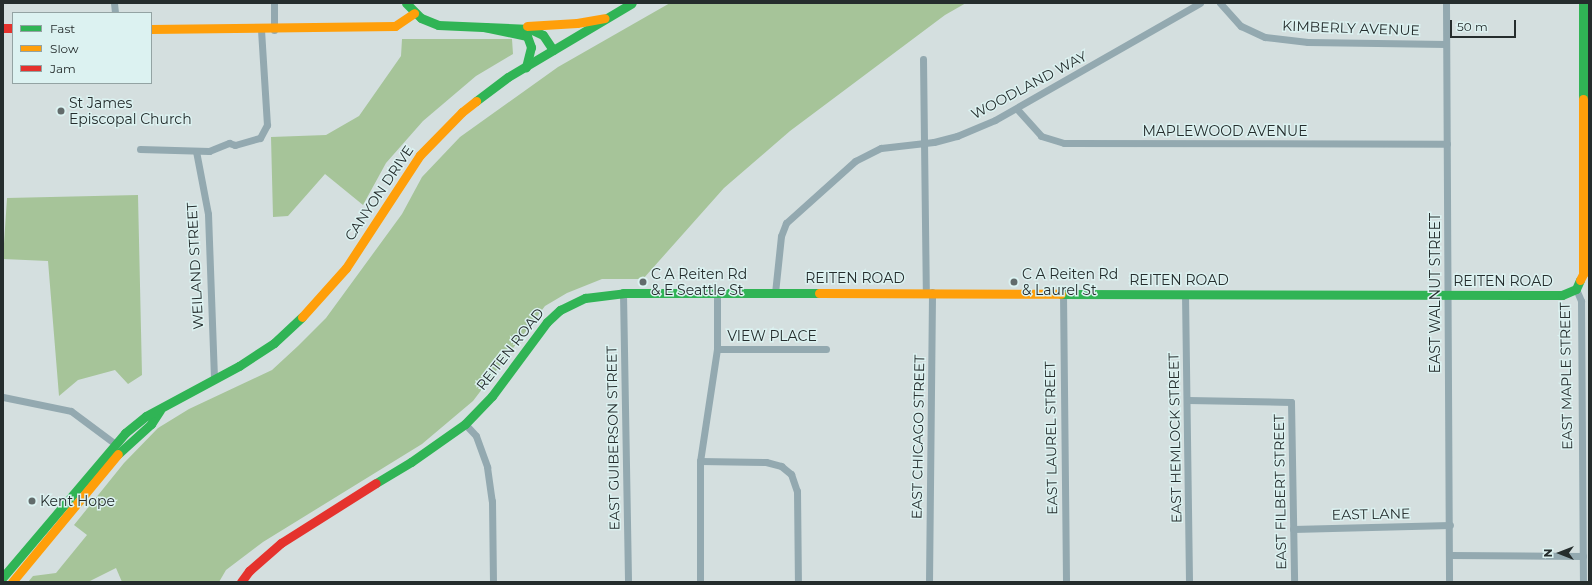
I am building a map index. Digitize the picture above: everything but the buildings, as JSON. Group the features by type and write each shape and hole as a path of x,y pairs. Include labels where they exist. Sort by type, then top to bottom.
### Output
{"street":[{"path":"274,3 274,30"},
{"path":"406,3 414,13 438,25 501,27 565,24 609,17"},
{"name":"CANYON DRIVE","path":"3,577 114,442 146,416 160,410 274,343 305,315 346,268 408,171 433,140 476,100 553,50 632,3"},
{"name":"WOODLAND WAY","path":"775,293 781,236 786,224 847,167 864,154 882,148 924,144 961,135 1017,109 1200,3"},
{"name":"KIMBERLY AVENUE","path":"1220,3 1241,26 1265,37 1308,42 1446,44"},
{"name":"EAST WALNUT STREET","path":"1446,3 1450,525 1449,582"},
{"name":"EAST MAPLE STREET","path":"1583,3 1583,274 1576,288 1581,301 1583,582"},
{"path":"152,29 274,30 395,26 414,13"},
{"path":"484,27 527,36 531,47 526,67"},
{"path":"501,27 537,32 547,39 553,50"},
{"path":"140,149 196,151 256,140 264,132 267,125 267,96 261,30"},
{"name":"EAST CHICAGO STREET","path":"923,60 929,292 929,582"},
{"name":"MAPLEWOOD AVENUE","path":"1017,109 1041,136 1064,143 1447,144"},
{"name":"WEILAND STREET","path":"196,151 208,214 214,379"},
{"name":"REITEN ROAD","path":"241,582 249,571 281,543 331,509 411,462 465,424 492,396 542,328 560,310 585,298 623,293 929,292 1562,295 1576,288"},
{"name":"EAST GUIBERSON STREET","path":"623,293 628,582"},
{"path":"700,582 700,461 717,349 717,293"},
{"name":"EAST LAUREL STREET","path":"1063,293 1066,582"},
{"name":"EAST HEMLOCK STREET","path":"1185,294 1188,400 1189,582"},
{"name":"VIEW PLACE","path":"717,349 826,349"},
{"path":"3,397 71,411 114,442"},
{"name":"EAST FILBERT STREET","path":"1188,400 1291,402 1294,582"},
{"name":"CANYON DRIVE","path":"12,582 114,458 151,424 160,410"},
{"path":"465,424 476,436 487,468 492,502 493,582"},
{"path":"700,461 766,462 781,466 791,474 797,491 798,582"},
{"name":"EAST LANE","path":"1293,528 1450,525"},
{"path":"1450,555 1584,556"}],"green space":[{"path":"670,3 966,3 945,15 790,131 724,188 643,279 602,279 567,293 545,306 473,401 422,444 263,542 226,570 219,582 122,582 116,568 88,582 28,582 33,576 56,573 87,535 74,525 124,463 158,428 189,409 272,370 326,318 402,214 422,177 460,137 558,67"},
{"path":"402,39 512,39 513,54 476,76 423,121 386,163 363,205 325,174 288,216 273,217 271,137 326,135 359,116 401,56"},
{"path":"138,195 142,375 128,384 115,370 78,380 59,396 48,261 3,259 7,198"}],"traffic: fast":[{"path":"406,3 421,18 438,25 530,29 543,35 553,50"},
{"path":"476,101 508,77 632,3"},
{"path":"1583,3 1583,99"},
{"path":"484,27 527,36 531,47 526,67"},
{"path":"1061,294 1562,295 1576,289 1580,280"},
{"path":"376,483 411,462 465,424 492,396 547,322 560,310 585,298 623,293 819,293"},
{"path":"3,577 125,433 146,416 239,366 274,343 302,317"},
{"path":"118,454 151,424 160,410"}],"traffic: slow":[{"path":"152,29 395,26 414,13"},
{"path":"527,26 577,23 605,18"},
{"path":"1580,280 1583,274 1583,99"},
{"path":"302,317 346,268 420,155 462,112 476,101"},
{"path":"819,293 1061,294"},
{"path":"12,582 118,454"}],"traffic: jam":[{"path":"3,28 12,28"},
{"path":"241,582 249,571 281,543 376,483"}],"place":[{"name":"St James Episcopal Church","path":"61,111"},
{"name":"C A Reiten Rd & E Seattle St","path":"643,282"},
{"name":"C A Reiten Rd & Laurel St","path":"1014,282"},
{"name":"Kent Hope","path":"32,501"}]}
